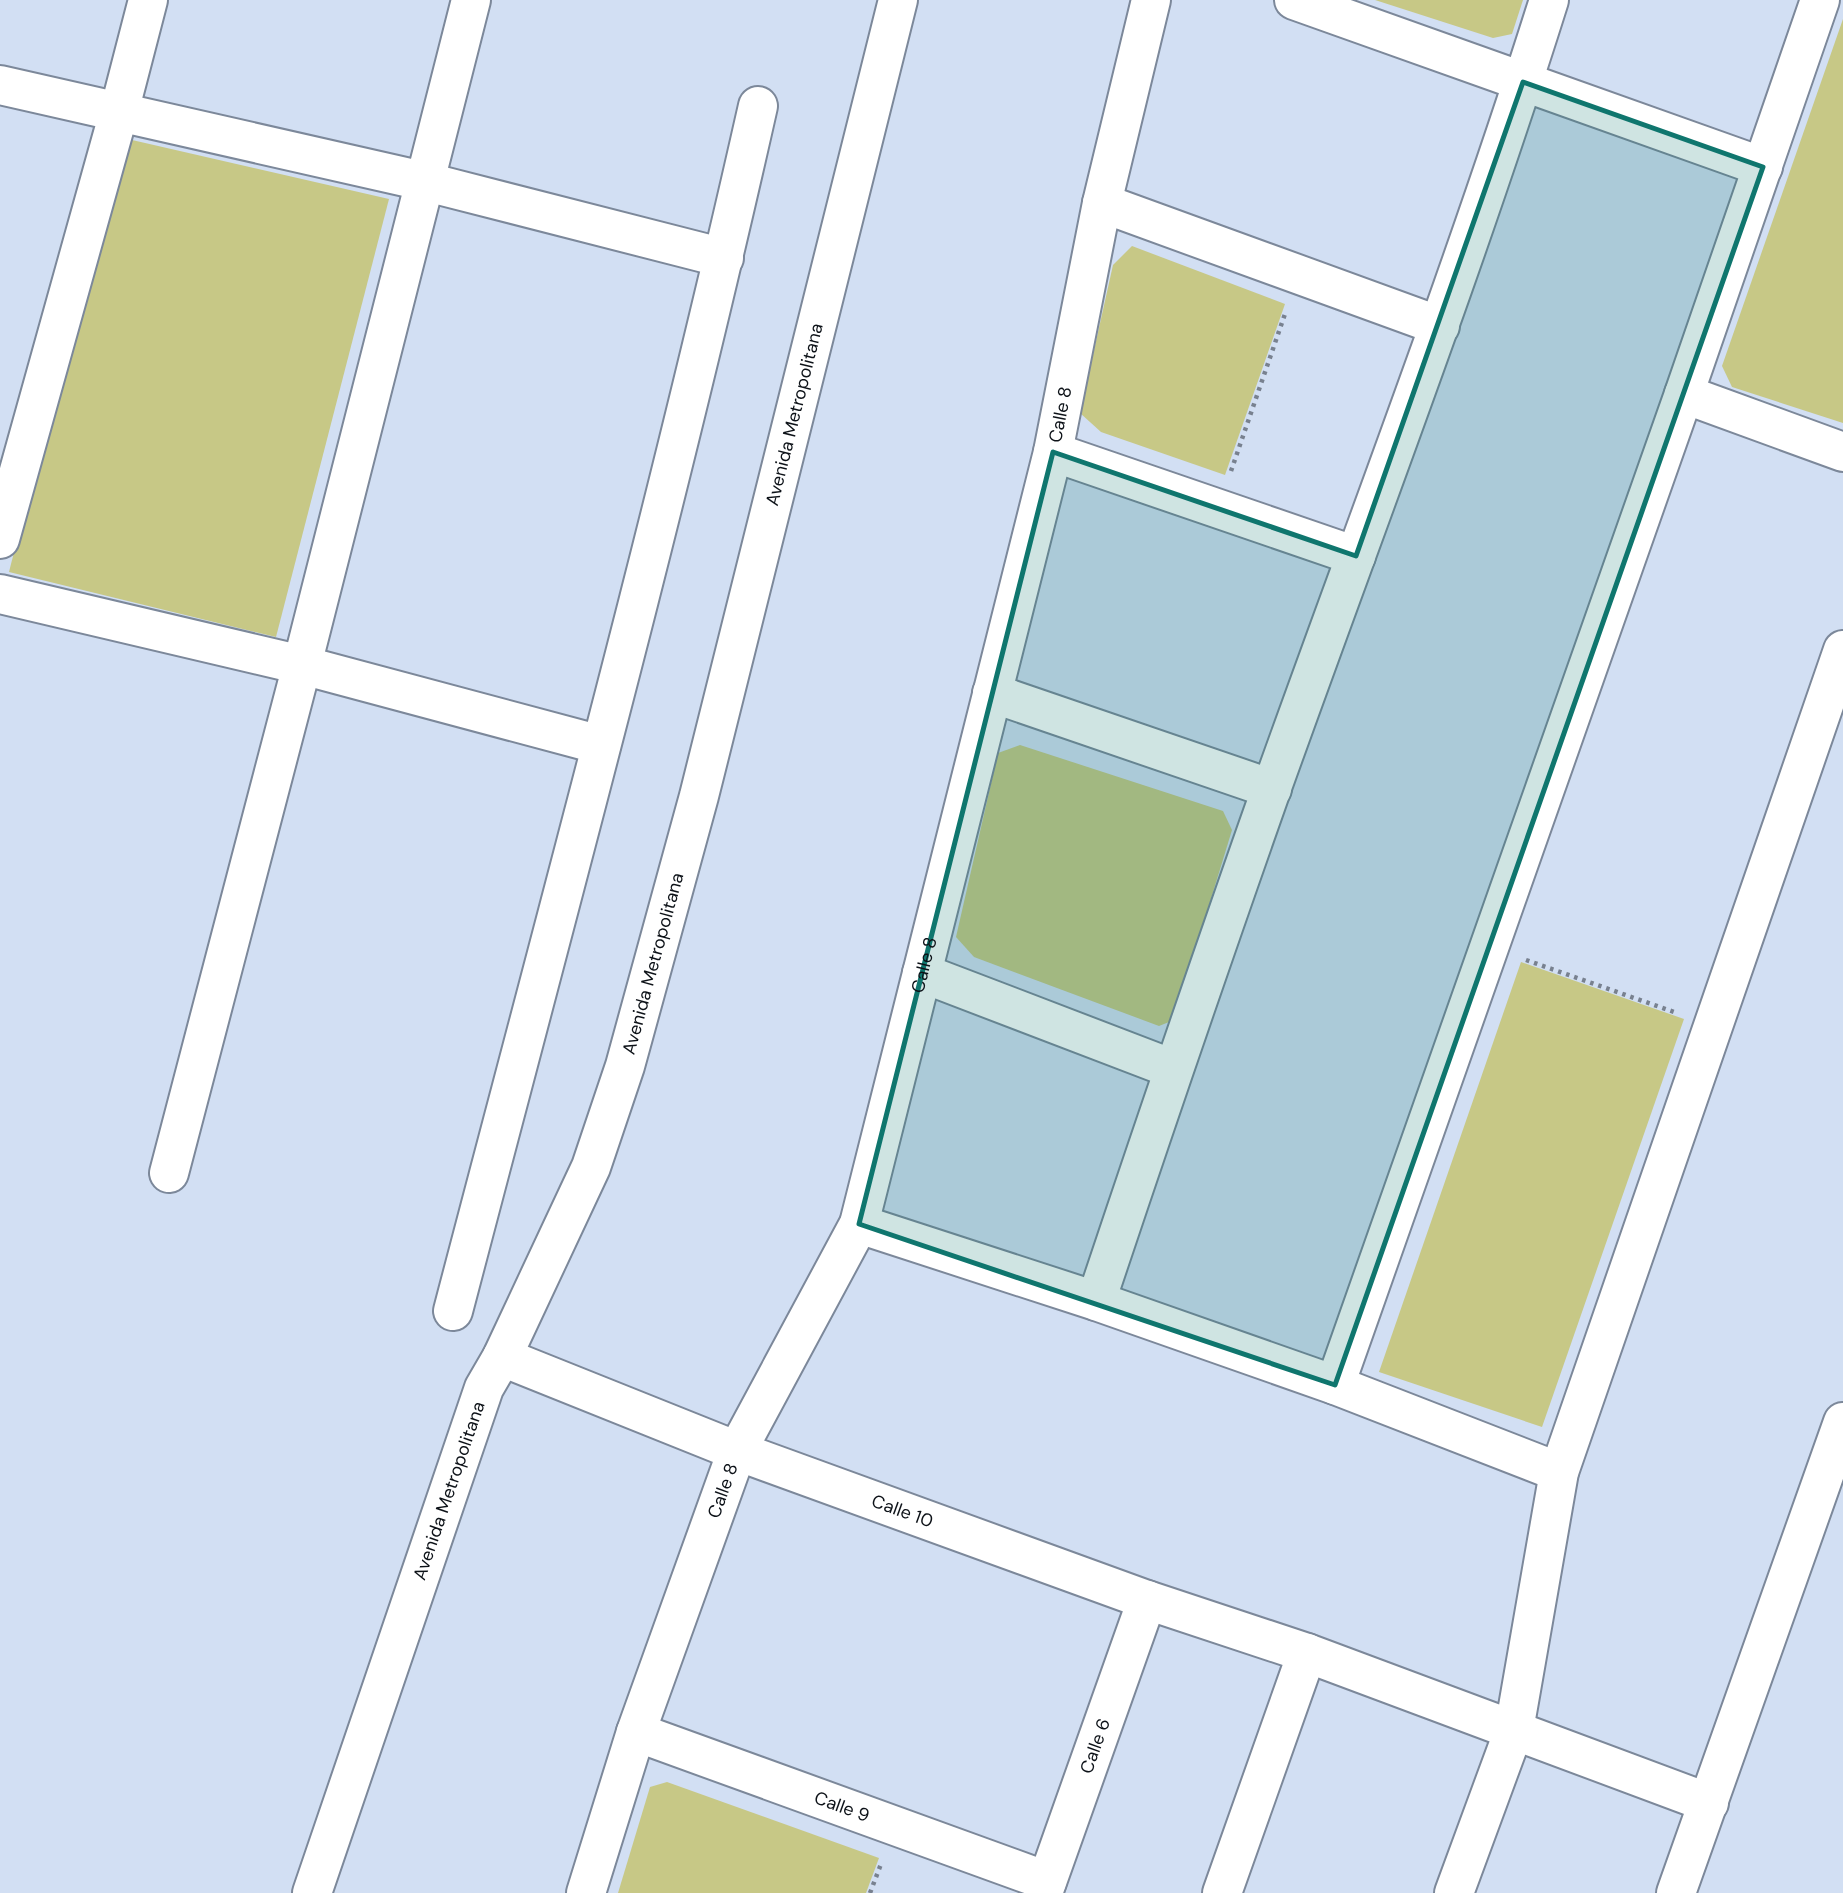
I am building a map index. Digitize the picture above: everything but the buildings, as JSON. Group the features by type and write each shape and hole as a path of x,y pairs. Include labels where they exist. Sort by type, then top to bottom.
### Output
{"street":[{"path":"0,539 148,0"},
{"path":"169,1173 302,665 471,0"},
{"name":"Avenida Metropolitana","path":"312,1893 484,1388 502,1357 591,1167 625,1066 699,796 898,0"},
{"name":"Calle 8","path":"586,1893 636,1732 737,1451 859,1224 1052,452 1102,203 1152,0"},
{"path":"1294,0 1763,167"},
{"path":"1096,1301 1173,1069 1440,326 1549,0"},
{"path":"1335,1385 1820,0"},
{"path":"0,85 423,181 724,258"},
{"path":"453,1311 601,745 724,258 758,106"},
{"path":"1102,203 1440,326"},
{"path":"1684,394 1843,452"},
{"path":"1052,452 1356,556"},
{"path":"0,594 302,665 601,745"},
{"path":"1454,1893 1514,1730 1559,1472 1843,650"},
{"path":"992,693 1272,789"},
{"path":"922,973 1173,1069"},
{"path":"859,1224 1096,1301 1335,1385 1559,1472"},
{"name":"Calle 10","path":"502,1357 737,1451 1147,1600 1307,1653 1709,1803"},
{"path":"1676,1893 1843,1422"},
{"name":"Calle 6","path":"1045,1887 1147,1600"},
{"path":"1222,1893 1307,1653"},
{"name":"Calle 9","path":"636,1732 1045,1887"}],"path":[{"path":"1218,508 1299,275"},
{"path":"1490,948 1714,1026"}],"highlighted area":[{"path":"1523,82 1763,167 1335,1385 859,1224 1053,452 1356,556"}],"green space":[{"path":"1375,0 1523,0 1512,34 1493,38"},
{"path":"1843,19 1843,423 1732,387 1722,366"},
{"path":"119,137 389,199 276,637 9,572"},
{"path":"1132,246 1285,304 1225,475 1101,432 1080,413 1113,265"},
{"path":"1020,745 1223,811 1232,830 1174,1020 1159,1026 974,957 956,937 998,753"},
{"path":"1521,962 1684,1019 1542,1427 1379,1372"},
{"path":"667,1782 879,1858 866,1893 618,1893 650,1787"}]}
